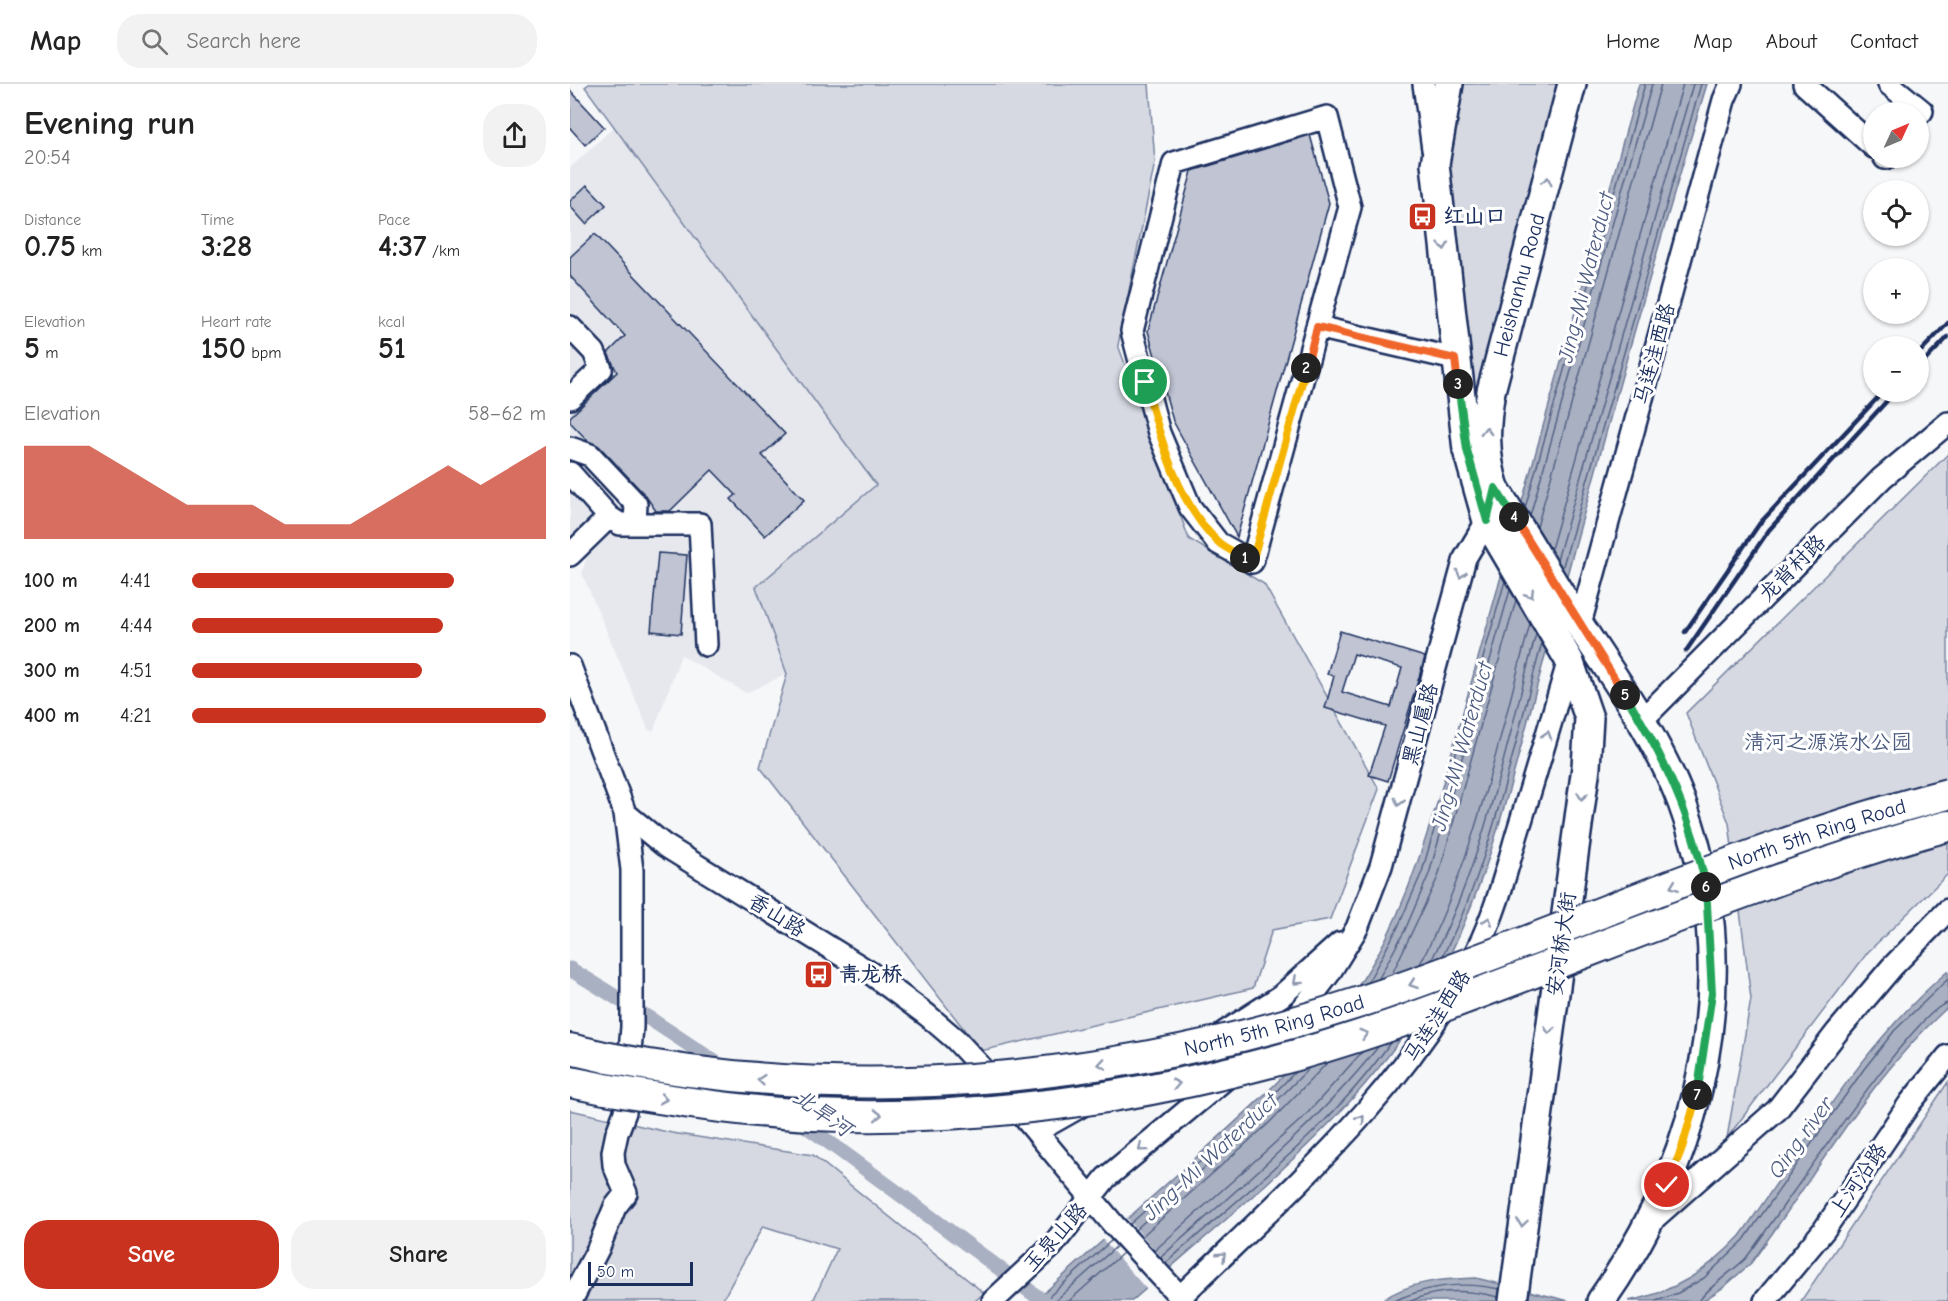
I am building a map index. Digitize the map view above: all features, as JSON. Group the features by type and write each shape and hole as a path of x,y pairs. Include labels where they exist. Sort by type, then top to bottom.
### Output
{"highway":[{"name":"North 5th Ring Road","path":"570,1049 667,1069 823,1084 1000,1076 1095,1066 1199,1048 1275,1028 1379,996 1870,814 1948,794"},
{"name":"North 5th Ring Road","path":"570,1082 691,1104 814,1115 957,1113 1047,1104 1177,1084 1285,1058 1387,1026 1762,886 1948,826"}],"main road":[{"path":"1449,84 1435,164 1455,359 1467,450 1487,521 1502,549 1569,641"},
{"name":"Heishanhu Road","path":"1566,601 1495,488 1486,452 1485,425 1491,391 1572,84"},
{"name":"安河桥大街","path":"1513,1301 1586,767 1589,718 1569,641 1566,601"},
{"name":"安河桥大街","path":"1569,641 1641,720 1682,802 1706,891 1712,966 1709,1028 1701,1082 1682,1148 1649,1223 1601,1301"}],"street":[{"path":"1424,84 1435,164"},
{"name":"马连洼西路","path":"1182,1299 1358,1124 1399,1074 1440,1016 1478,949 1503,882 1569,641 1724,100 1731,84"},
{"path":"1804,84 1863,137"},
{"path":"1888,84 1911,102"},
{"path":"1327,117 1350,207 1317,327 1252,562 1218,543 1190,507 1159,433 1132,331 1174,163 1327,117"},
{"path":"570,327 594,352 601,369 570,398"},
{"path":"1317,327 1455,359"},
{"name":"龙背村路","path":"1641,720 1882,478 1948,423"},
{"path":"570,448 590,455 636,504 635,524"},
{"path":"570,473 609,517 620,524 700,524 706,645"},
{"name":"黑山扈路","path":"1091,1197 1106,1178 1290,1025 1328,975 1356,928 1381,866 1465,558 1487,521 1495,488"},
{"path":"570,555 609,517"},
{"path":"570,666 625,813 632,870 632,1027 625,1112 616,1133 613,1152 614,1165 626,1193 615,1207 598,1249 571,1301"},
{"name":"香山路","path":"625,813 664,845 907,998 955,1039 1037,1131 1091,1197"},
{"path":"1649,1223 1777,1110 1878,983 1948,910"},
{"path":"1564,923 1625,928"},
{"path":"1037,1131 1245,1021 1281,996 1356,928"},
{"name":"上河沿路","path":"1765,1301 1824,1230 1910,1103 1948,1056"},
{"path":"1091,1197 1182,1299"},
{"name":"玉泉山路","path":"993,1301 1052,1246 1091,1197"}],"shaded area":[{"path":"614,127 876,485 757,587 787,674 746,693 681,655 654,730 649,731 582,573 586,560 570,541 570,168"}],"green space":[{"path":"589,84 1149,84 1155,162 1118,345 1189,539 1264,584 1379,789 1330,919 1272,930 1253,988 981,1051 760,767 787,674 756,587 876,485 585,87"},
{"path":"1458,84 1565,84 1482,392 1471,392 1452,238 1449,161"},
{"name":"清河之源滨水公园","path":"1948,454 1948,874 1868,952 1727,1138 1751,999 1729,823 1686,713"},
{"path":"1948,1082 1948,1301 1801,1301"},
{"path":"570,1110 672,1133 813,1155 984,1293 975,1301 813,1301 837,1249 763,1226 722,1301 570,1301"}],"water":[{"name":"Jing-Mi Waterduct","path":"1639,84 1707,84 1625,364 1498,830 1466,920 1446,963 1423,1005 1395,1047 1363,1087 1327,1126 1250,1199 1132,1301 1035,1301 1215,1141 1285,1074 1348,1001 1390,931 1409,887 1440,794"},
{"path":"1948,971 1948,1007 1892,1065 1867,1097 1751,1263 1724,1287 1703,1301 1628,1301 1660,1292 1689,1278 1703,1269 1740,1236 1862,1063 1888,1030"},
{"path":"1476,1278 1569,1301 1381,1301 1403,1289 1427,1282"}],"pier":[{"path":"1125,1216 1172,1269 1148,1291 1101,1238"}],"building":[{"path":"570,90 604,127 585,145 570,128"},
{"path":"1310,135 1329,203 1237,537 1173,421 1148,331 1192,171"},
{"path":"587,185 606,205 586,224 570,206 570,201"},
{"path":"595,234 785,434 762,455 804,500 765,536 731,499 736,495 712,470 670,511 656,511 645,495 599,446 588,441 570,422 570,417 617,372 608,353 625,336 570,276 570,257"},
{"path":"658,553 687,555 681,634 651,631"},
{"path":"1340,631 1425,657 1388,781 1369,775 1385,726 1325,708 1334,676 1327,674","holes":["1354,654 1402,668 1391,707 1342,692"]}],"waterway":[{"name":"北旱河","path":"570,969 752,1087 1043,1301"}],"railway":[{"path":"1929,343 1948,323"},
{"path":"1929,357 1948,337"},
{"path":"1685,632 1760,523 1874,402"},
{"path":"1686,651 1769,530 1886,402"}],"place":[{"name":"红山口","path":"1422,216"},
{"name":"青龙桥","path":"818,974"}],"route":[{"path":"1145,382 1159,433 1190,507 1218,543 1252,562 1317,327 1455,359 1467,450 1473,480 1487,521 1495,488 1659,752 1682,802 1702,869 1712,966 1709,1028 1701,1082 1690,1124 1667,1185"}],"water label":[{"name":"Qing river","path":"1800,1137"}]}
